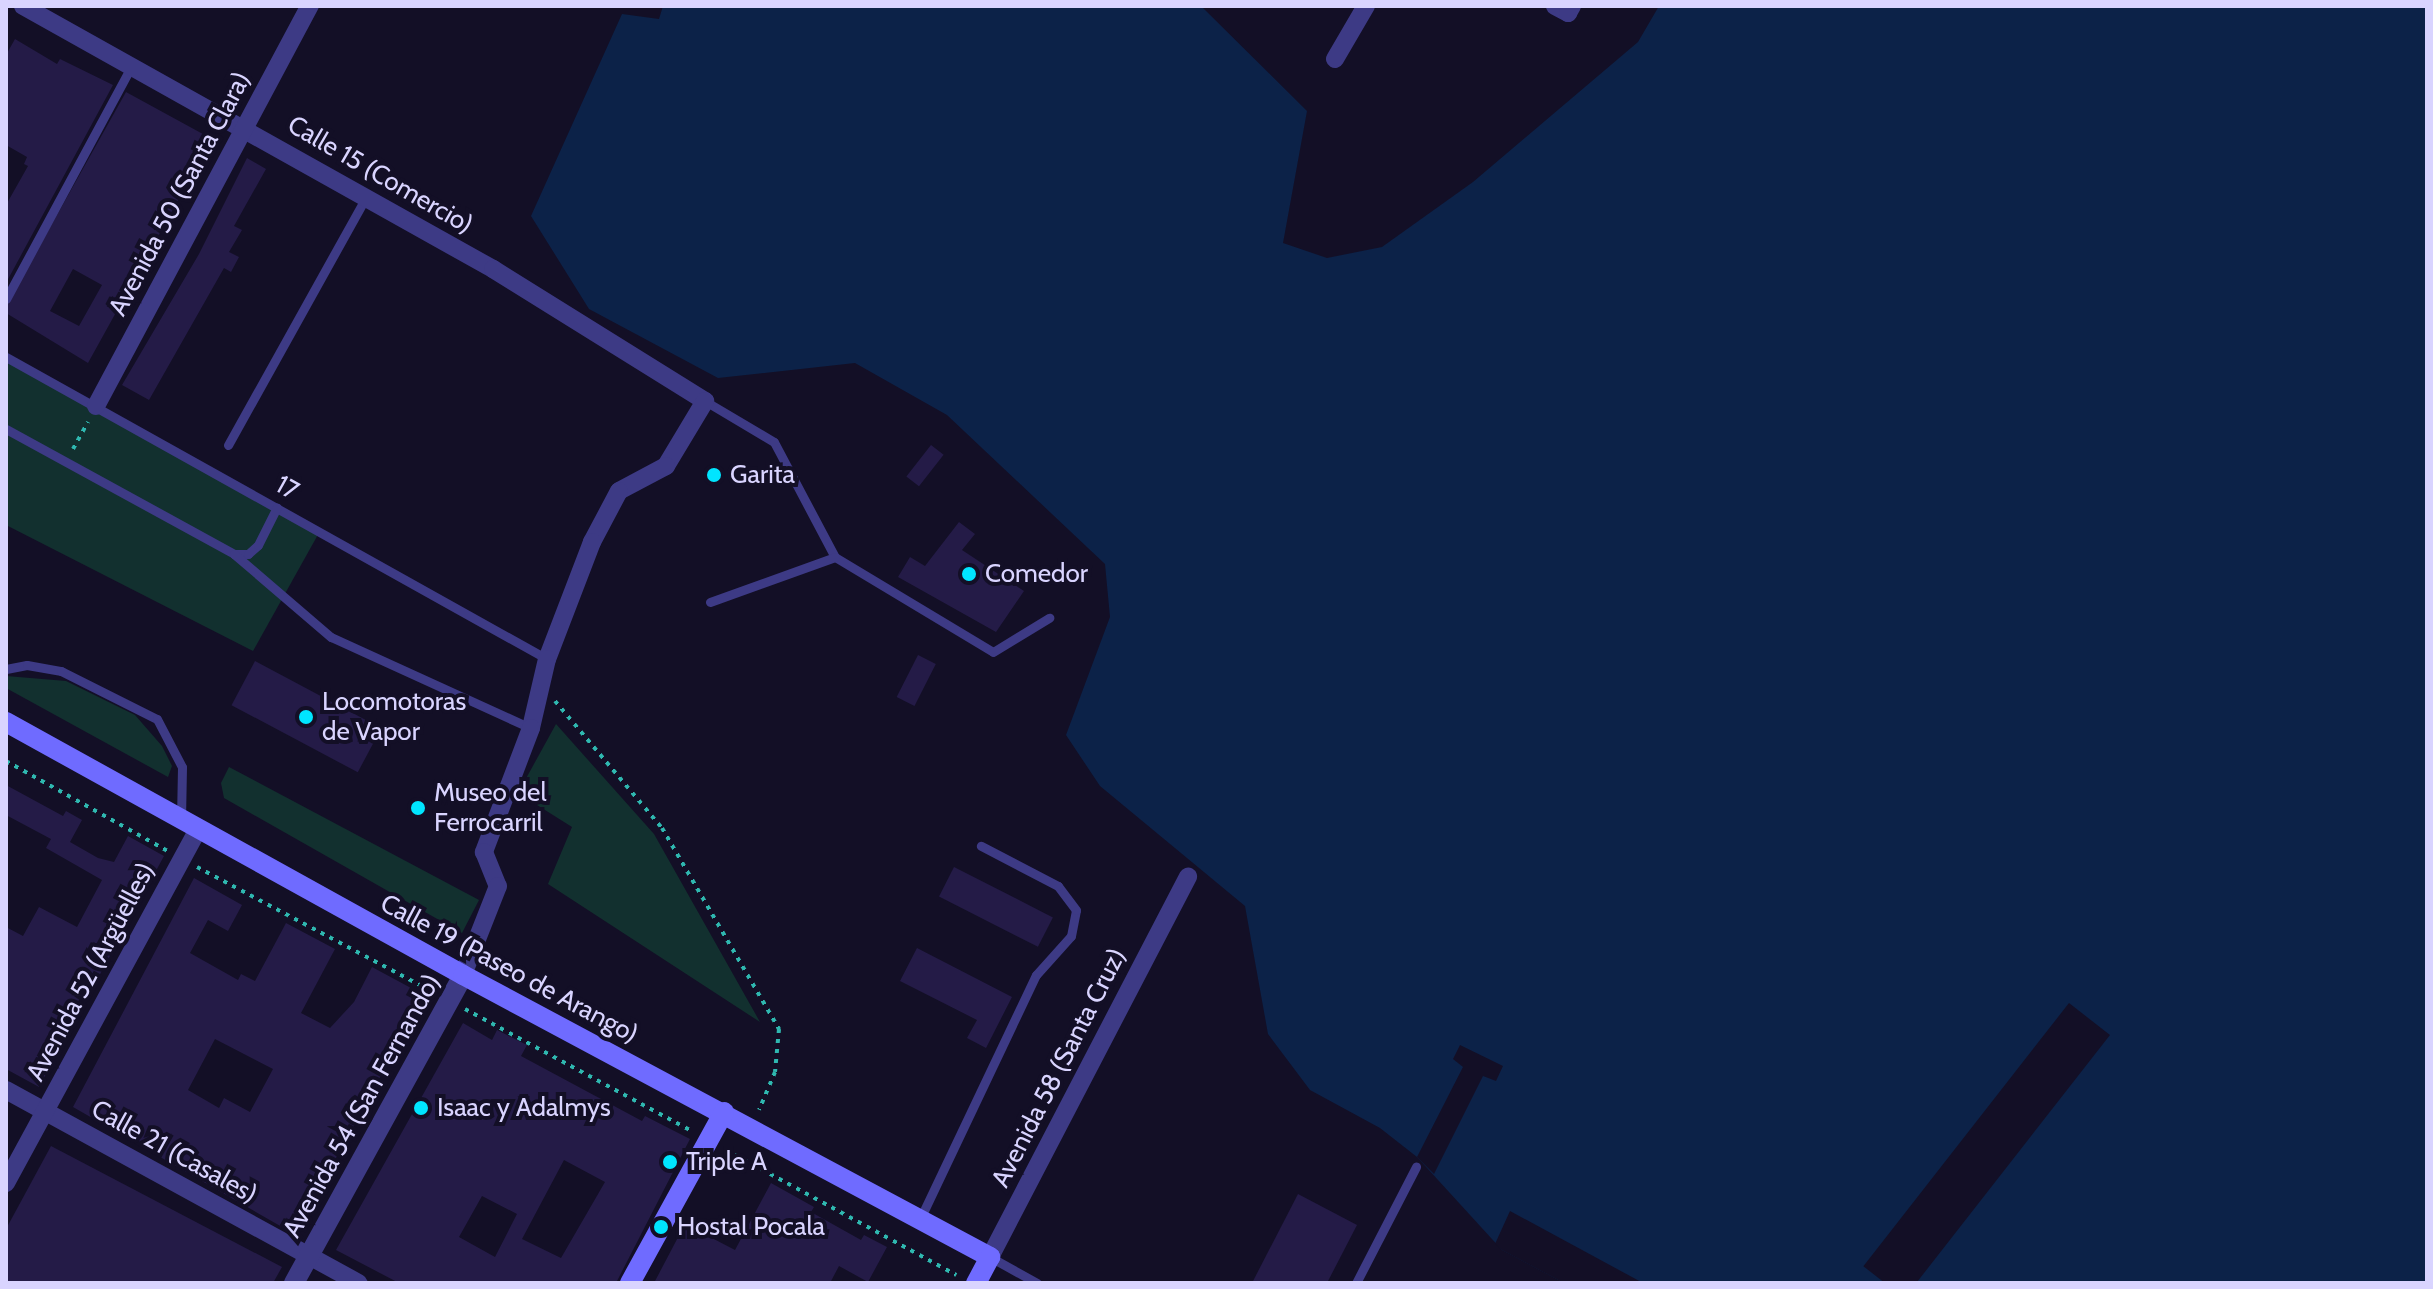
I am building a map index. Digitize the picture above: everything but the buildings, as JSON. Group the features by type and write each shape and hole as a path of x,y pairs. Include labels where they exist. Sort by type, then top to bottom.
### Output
{"main road":[{"name":"Calle 19 (Paseo de Arango)","path":"6,722 463,975 753,1127 990,1257"},
{"path":"630,1283 724,1112"},
{"name":"Avenida 58 (Santa Cruz)","path":"976,1283 990,1257"}],"street":[{"name":"Calle 15 (Comercio)","path":"23,6 133,64 366,197 705,401"},
{"name":"Avenida 50 (Santa Clara)","path":"96,406 310,6"},
{"path":"1335,59 1366,6"},
{"name":"Avenida 54 (San Fernando)","path":"294,1283 463,975 498,886 484,852 531,728 547,659 619,491 666,466 705,401"},
{"name":"Avenida 52 (Argüelles)","path":"6,1183 182,859 190,824"},
{"name":"Avenida 58 (Santa Cruz)","path":"990,1257 1188,876"},
{"name":"Calle 21 (Casales)","path":"6,1090 359,1283"}],"lane":[{"path":"6,299 133,64"},
{"path":"228,445 366,197"},
{"name":"17","path":"6,357 547,659"},
{"path":"705,401 774,442 835,557 993,652 1049,618"},
{"path":"6,429 234,554 331,637 531,728"},
{"path":"234,554 248,554 258,545 277,507"},
{"path":"710,602 835,557"},
{"path":"6,669 27,665 61,671 157,719 182,767 190,824"},
{"path":"920,1219 1036,975 1071,936 1076,910 1058,886 981,846"},
{"path":"1356,1283 1416,1167"},
{"path":"990,1257 1037,1283"}],"path":[{"path":"66,462 96,406"},
{"path":"541,683 662,828 779,1029 775,1072 753,1127"},
{"path":"6,761 182,859 947,1267 956,1273 954,1283"}],"green space":[{"path":"6,358 320,531 253,651 6,525"},
{"path":"6,676 66,681 135,715 162,746 172,766 168,777 6,688"},
{"path":"556,724 654,834 760,1022 548,884 572,827 518,793"},
{"path":"229,767 479,900 462,933 224,798 221,783"}],"water":[{"path":"663,6 1201,6 1307,111 1283,243 1327,258 1382,247 1473,182 1638,42 1659,6 2427,6 2427,1283 1564,1283 1502,1250 1417,1157 1380,1128 1310,1090 1268,1034 1245,906 1100,786 1066,735 1110,617 1105,564 947,415 855,363 718,378 589,309 531,216 622,14 659,19"}],"pier":[{"path":"2069,1003 2110,1035 1916,1283 1885,1283 1863,1266"},
{"path":"1460,1045 1503,1066 1496,1081 1483,1076 1434,1174 1417,1157 1463,1067 1453,1059"},
{"path":"1510,1211 1643,1283 1564,1283 1502,1250 1495,1244"}],"place":[{"name":"Garita","path":"714,475"},
{"name":"Comedor","path":"969,574"},
{"name":"Locomotoras de Vapor","path":"306,717"},
{"name":"Museo del Ferrocarril","path":"418,808"},
{"name":"Isaac y Adalmys","path":"421,1108"},
{"name":"Triple A","path":"670,1162"},
{"name":"Hostal Pocala","path":"661,1227"}]}
